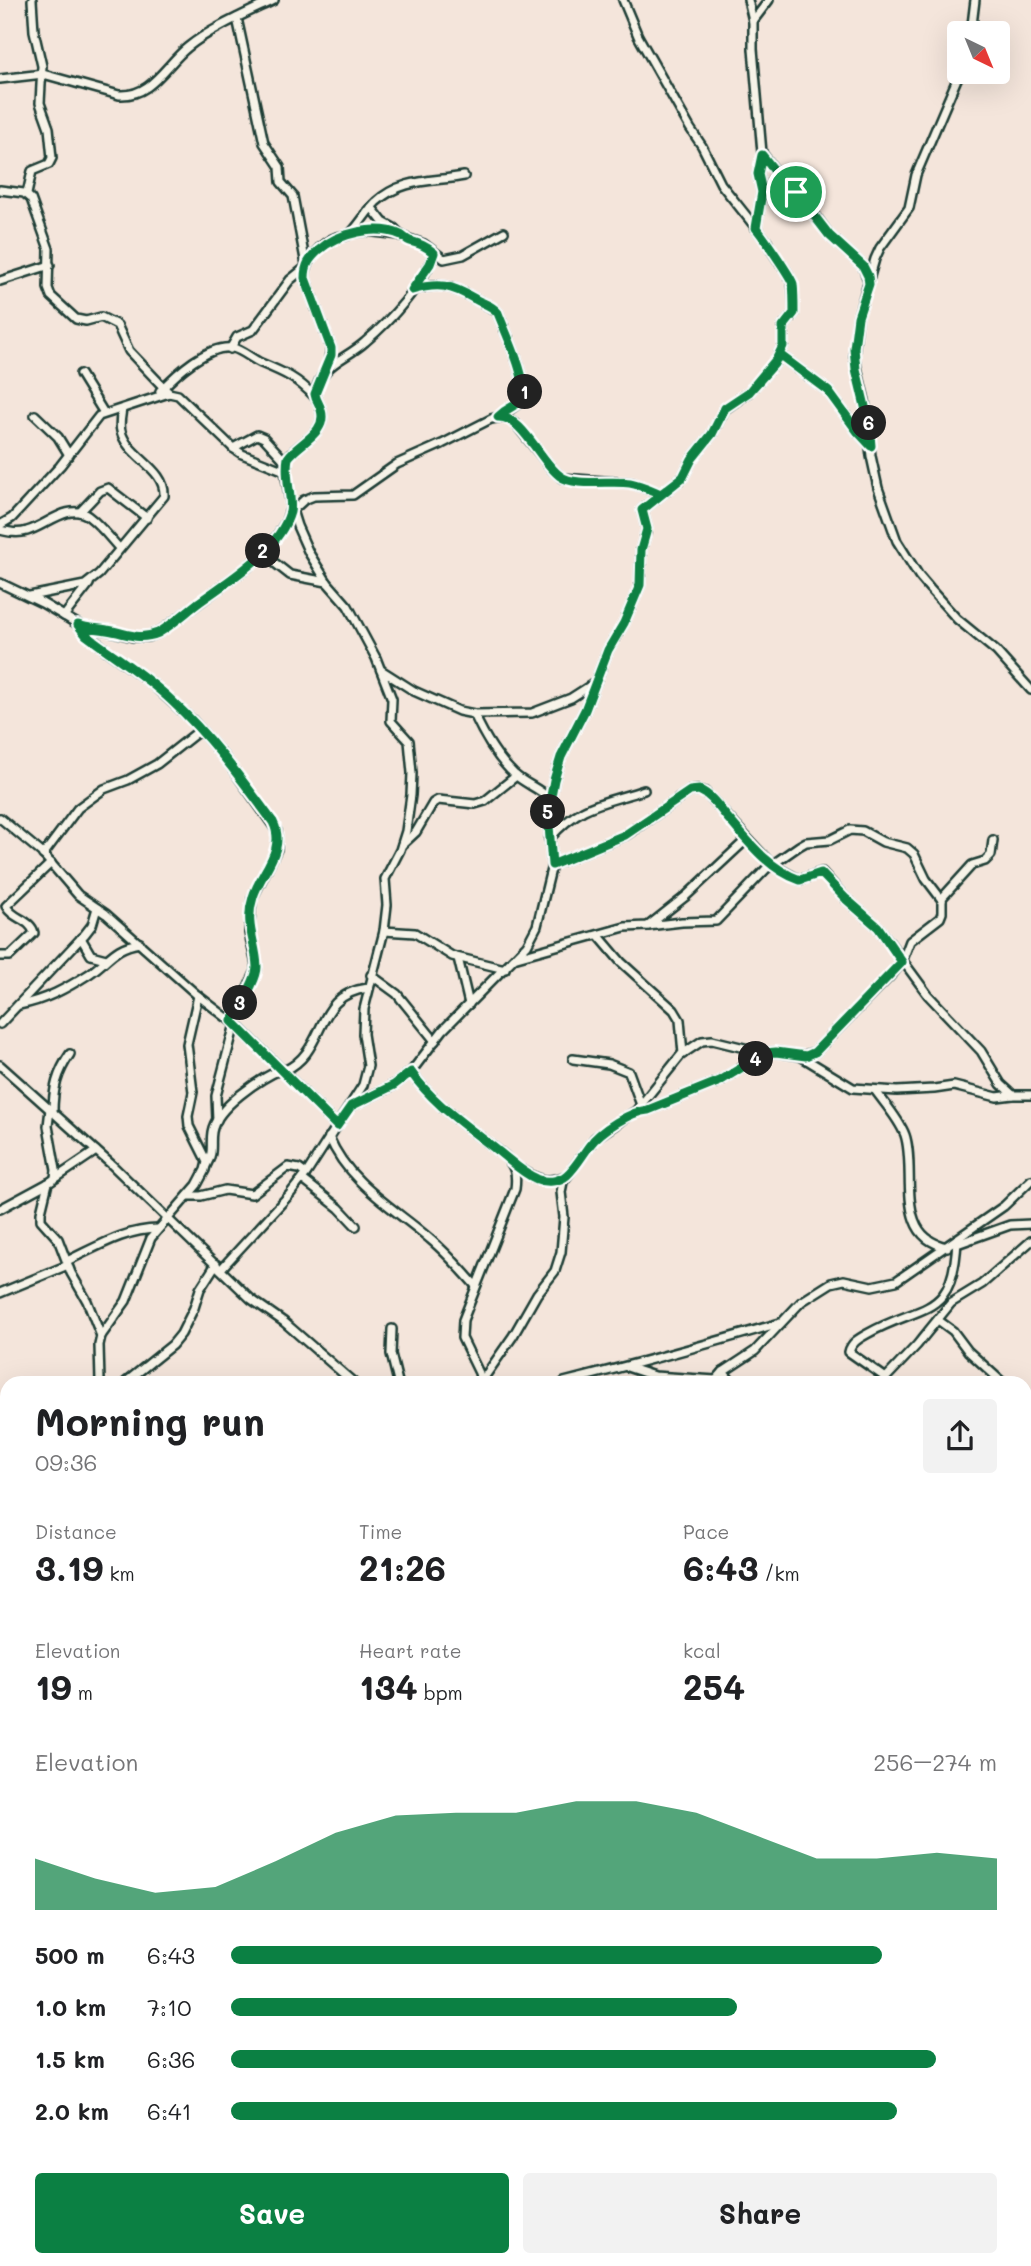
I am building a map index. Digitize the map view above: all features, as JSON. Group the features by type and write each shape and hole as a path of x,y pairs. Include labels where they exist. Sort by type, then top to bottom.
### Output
{"street":[{"path":"32,0 34,32 43,74 40,103 49,128 52,158 49,164 32,171 27,194 35,206 46,237 50,265 48,288 54,299 76,319 86,321 101,317 117,325 129,351 166,390 178,395 233,448 242,454 286,467"},
{"path":"0,79 43,74 130,96 157,80 188,47 274,0"},
{"path":"351,1106 394,1085 411,1072 469,1004 527,945 537,926 552,865 548,840 550,799 561,757 585,710 608,650 624,623 640,585 641,550 647,529 642,510 683,477 692,459 712,434 725,408 749,392 780,355 783,327 794,313 793,284 778,258 772,254 768,243 721,184 638,36 623,0"},
{"path":"748,0 754,21 752,49 762,155 758,174 762,192 756,228"},
{"path":"754,21 769,0"},
{"path":"972,21 975,0"},
{"path":"237,18 264,144 280,167 281,182 293,195 306,266 305,278 331,348 327,369"},
{"path":"955,84 916,175 909,208 880,248 858,317 854,348 856,369 869,423 878,488 897,541 919,576 957,619 996,651 1031,690"},
{"path":"762,155 813,212 829,235 863,266 869,284"},
{"path":"352,233 372,208 392,191 420,180 464,176"},
{"path":"0,190 27,194"},
{"path":"372,208 383,222 408,240 422,243 444,259 457,258 504,232"},
{"path":"230,349 237,337 253,330 290,280 306,266 313,255 335,238 366,231 401,235"},
{"path":"316,398 316,388 327,369 373,335 393,314 430,264 434,253"},
{"path":"0,281 50,265"},
{"path":"412,290 439,285 456,288 498,313 526,391 523,400 498,417"},
{"path":"0,528 69,455 99,416 152,398 166,390 174,375 190,364 215,351 230,349 285,372 302,383 316,398 322,411 320,425 311,438 289,455 286,467 291,509 301,537 327,582 348,607 381,670 392,699 391,721 409,741 409,817 401,846 385,878 387,905 384,930 364,1009 363,1034 368,1066 363,1085 304,1176 218,1266 200,1289 181,1334 172,1345 133,1376"},
{"path":"780,355 828,391 871,446"},
{"path":"79,374 104,413"},
{"path":"28,596 85,586 164,496 162,481 125,441 121,431 122,408"},
{"path":"35,415 58,437 69,455"},
{"path":"0,583 86,629 106,629 132,638 147,637 164,630 248,567 286,523 291,509 304,500 314,496 353,495 397,464 498,417 506,417 515,423 562,478 632,483 661,494"},
{"path":"233,448 257,435 264,438 286,467"},
{"path":"80,512 100,491 108,488 147,518"},
{"path":"0,528 17,533 26,532 59,516 73,511 80,512 88,516 119,548"},
{"path":"262,553 290,575 327,582"},
{"path":"64,616 84,593 91,580"},
{"path":"78,625 86,635 150,682 200,730 225,758 273,822 278,839 277,849 252,899 249,933 257,969 233,1023 216,1096 217,1121"},
{"path":"381,670 414,691 474,714 532,713 571,698 597,682"},
{"path":"474,714 485,739 516,776 537,787 550,799"},
{"path":"43,855 78,808 104,789 157,764 200,730"},
{"path":"401,846 416,832 433,803 438,800 475,804 485,801 516,776"},
{"path":"548,840 582,810 644,790"},
{"path":"552,865 625,835 690,791 699,790 710,797 772,865 800,880 821,873 878,927 942,1012 972,1040 1001,1084 1014,1095"},
{"path":"0,818 43,855 68,886 140,943 198,996 233,1023 337,1126"},
{"path":"516,957 625,927 716,921 772,865 806,842 830,840 845,831 863,831 883,842 907,848 914,854 926,879 942,900 940,918 911,942 902,962 893,973 815,1052 801,1056"},
{"path":"648,926 686,896 746,839"},
{"path":"942,900 968,868 991,855 993,840"},
{"path":"0,956 10,956 34,933 30,924 12,914 6,906 51,863"},
{"path":"0,1024 82,938 92,925 97,908"},
{"path":"384,930 415,933 458,958 505,969"},
{"path":"599,936 621,962 674,1010 680,1020 683,1054"},
{"path":"82,938 91,955 107,959"},
{"path":"19,1005 53,995 90,973 116,949 140,943"},
{"path":"458,958 469,1004"},
{"path":"893,973 912,974"},
{"path":"371,975 397,994 436,1041"},
{"path":"100,1376 101,1336 126,1301 158,1228 197,1185 213,1150 211,1134 217,1121 232,1102 268,1075 300,1061 310,1049 334,1002 353,990 368,988"},
{"path":"198,996 187,1044 193,1092 188,1116 189,1126 207,1164"},
{"path":"485,1376 537,1294 555,1271 561,1252 564,1217 561,1192 567,1175 595,1138 638,1108 683,1054 702,1041 712,1040 765,1053 801,1056 853,1088 929,1090 954,1086 997,1097 1031,1095"},
{"path":"638,1108 648,1110 720,1081 765,1053"},
{"path":"70,1054 57,1076 53,1091 48,1126 56,1170 42,1206 41,1220 58,1239 101,1336"},
{"path":"573,1059 609,1064 629,1072 638,1108"},
{"path":"0,1065 96,1151 251,1299 284,1322 346,1376"},
{"path":"411,1072 421,1087 444,1108 513,1164 545,1181 558,1180 567,1175"},
{"path":"875,1090 906,1136 910,1203 914,1219 928,1239 947,1247"},
{"path":"329,1137 336,1154 358,1181 445,1251 475,1285"},
{"path":"0,1209 52,1181 96,1151"},
{"path":"480,1376 462,1338 463,1320 515,1189 516,1173 513,1164"},
{"path":"188,1196 225,1190 252,1194 288,1167 299,1169 356,1226"},
{"path":"719,1376 755,1351 802,1302 831,1283 844,1280 873,1286 896,1281 1004,1206 1031,1180"},
{"path":"23,1197 34,1199 42,1206"},
{"path":"957,1241 1010,1225 1031,1223"},
{"path":"0,1293 68,1263 124,1234 158,1228"},
{"path":"888,1376 951,1303 982,1284 1031,1240"},
{"path":"879,1376 849,1352 849,1349 856,1341 884,1324 915,1315 939,1300 948,1289 955,1273 957,1241"},
{"path":"938,1320 958,1336 968,1351 995,1376"},
{"path":"589,1376 648,1362 688,1348 781,1323"},
{"path":"392,1329 391,1354 396,1376"},
{"path":"626,1367 654,1376"},
{"path":"723,1372 727,1376"}],"route":[{"path":"796,192 782,180 762,155 758,174 762,192 756,228 793,284 794,313 782,330 782,352 749,392 725,408 720,421 712,434 692,459 686,471 683,477 661,494 632,483 562,478 515,423 506,417 498,417 520,403 526,391 498,313 456,288 431,285 412,290 430,264 434,253 422,243 385,232 366,231 335,238 313,255 305,268 305,278 328,339 331,355 315,394 322,411 320,425 311,438 288,458 285,471 291,507 286,523 248,567 158,633 132,638 106,629 86,629 78,625 86,635 150,682 191,720 225,758 273,822 277,831 277,849 255,891 249,917 249,933 257,969 232,1021 337,1126 351,1106 394,1085 411,1072 421,1087 444,1108 513,1164 535,1178 545,1181 558,1180 567,1175 595,1138 636,1111 648,1110 720,1081 765,1053 806,1056 815,1052 902,962 878,927 821,873 800,880 772,865 710,797 699,790 690,791 645,824 606,844 552,865 550,855 548,812 561,757 585,710 608,650 624,623 640,585 641,550 647,529 642,510 683,477 686,471 689,465 692,459 720,421 723,414 725,408 730,403 749,392 780,355 836,398 858,432 871,446 854,348 858,317 869,284 868,276 863,266 829,235 796,192"}]}
